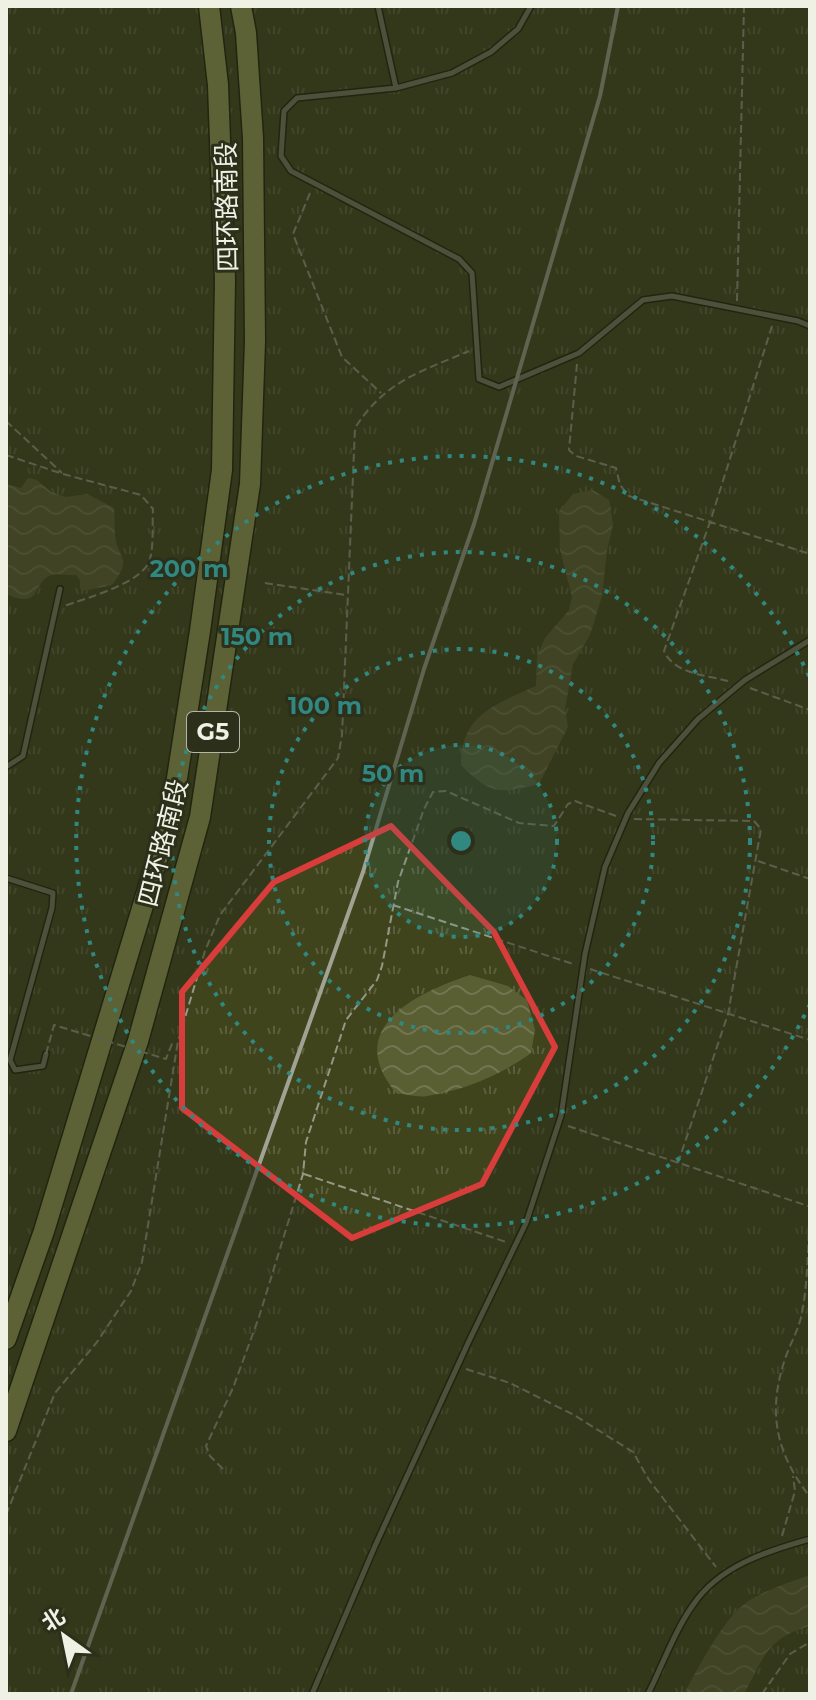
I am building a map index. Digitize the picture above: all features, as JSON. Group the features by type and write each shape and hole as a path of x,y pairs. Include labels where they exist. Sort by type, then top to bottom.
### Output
{"highway":[{"name":"四环路南段","path":"6,1339 44,1231 172,810 200,631 222,470 223,423 225,280 218,85 209,6"},
{"name":"四环路南段","path":"6,1431 138,1041 200,817 250,484 255,341 253,138 246,33 241,6"}],"lane":[{"path":"378,6 396,88"},
{"path":"531,6 518,29 491,52 452,73 396,88 297,98 284,111 281,156 291,171 314,185 459,259 472,273 474,282 479,379 499,387 579,353 643,300 672,296 810,326"},
{"path":"6,767 23,756 60,589"},
{"path":"312,1694 375,1546 526,1223 559,1123 583,967 605,867 625,819 659,763 698,719 739,684 810,640"},
{"path":"6,878 53,893 52,908 10,1060 15,1070 43,1066 46,1054"},
{"path":"648,1694 693,1604 730,1569 777,1548 810,1539"}],"path":[{"path":"737,310 744,6"},
{"path":"314,185 293,234 342,357 382,394"},
{"path":"775,317 710,522 664,651 669,661 680,668 739,684 810,710"},
{"path":"6,1515 55,1393 97,1342 131,1291 142,1262 178,1045 205,951 220,915 338,758 342,735 355,428 370,405 382,394 477,348"},
{"path":"579,353 569,450 576,456 616,468 620,485 629,496 810,554"},
{"path":"6,421 63,474"},
{"path":"6,455 141,495 153,509 150,560 144,571 133,579 56,609"},
{"path":"150,560 181,568"},
{"path":"265,583 347,595"},
{"path":"223,1469 210,1456 206,1446 233,1388 259,1317 303,1174 306,1142 346,1020 377,980 382,966 398,882 433,792 446,791 519,823 554,826 568,804 575,801 625,819 754,821 761,829 728,1014 678,1163"},
{"path":"757,861 810,879"},
{"path":"393,905 810,1040"},
{"path":"46,1054 54,1025 166,1059 172,1044 178,1045"},
{"path":"559,1123 809,1206"},
{"path":"303,1174 516,1245"},
{"path":"777,1548 795,1491 793,1475 776,1431 774,1411 784,1361 801,1317 807,1281 810,1197"},
{"path":"457,1366 523,1390 574,1415 633,1452 649,1480 724,1575"},
{"path":"793,1475 810,1497"},
{"path":"762,1694 790,1654 810,1642"}],"highlighted area":[{"path":"391,826 494,932 555,1047 482,1184 352,1238 182,1108 182,992 274,882"}],"green space":[{"path":"6,6 810,6 810,1694 6,1694"}],"water":[{"path":"28,478 37,480 51,492 66,497 87,494 114,508 116,543 123,563 112,585 83,591 76,575 55,574 44,580 31,597 17,598 6,594 6,484 21,488"},
{"path":"593,490 609,500 613,525 602,596 590,635 573,664 565,709 568,727 539,784 496,790 480,782 461,765 467,734 474,723 494,706 536,686 537,656 545,638 569,610 572,597 560,550 559,511 573,494"},
{"path":"470,975 508,986 527,1000 535,1030 531,1053 495,1075 455,1090 423,1096 396,1093 381,1070 377,1050 381,1032 392,1016 409,1003"},
{"path":"810,1575 810,1626 775,1643 762,1659 744,1694 684,1694 712,1645 738,1610 762,1593"}],"railway":[{"path":"71,1694 363,872 424,669 474,524 600,96 618,6"}]}
